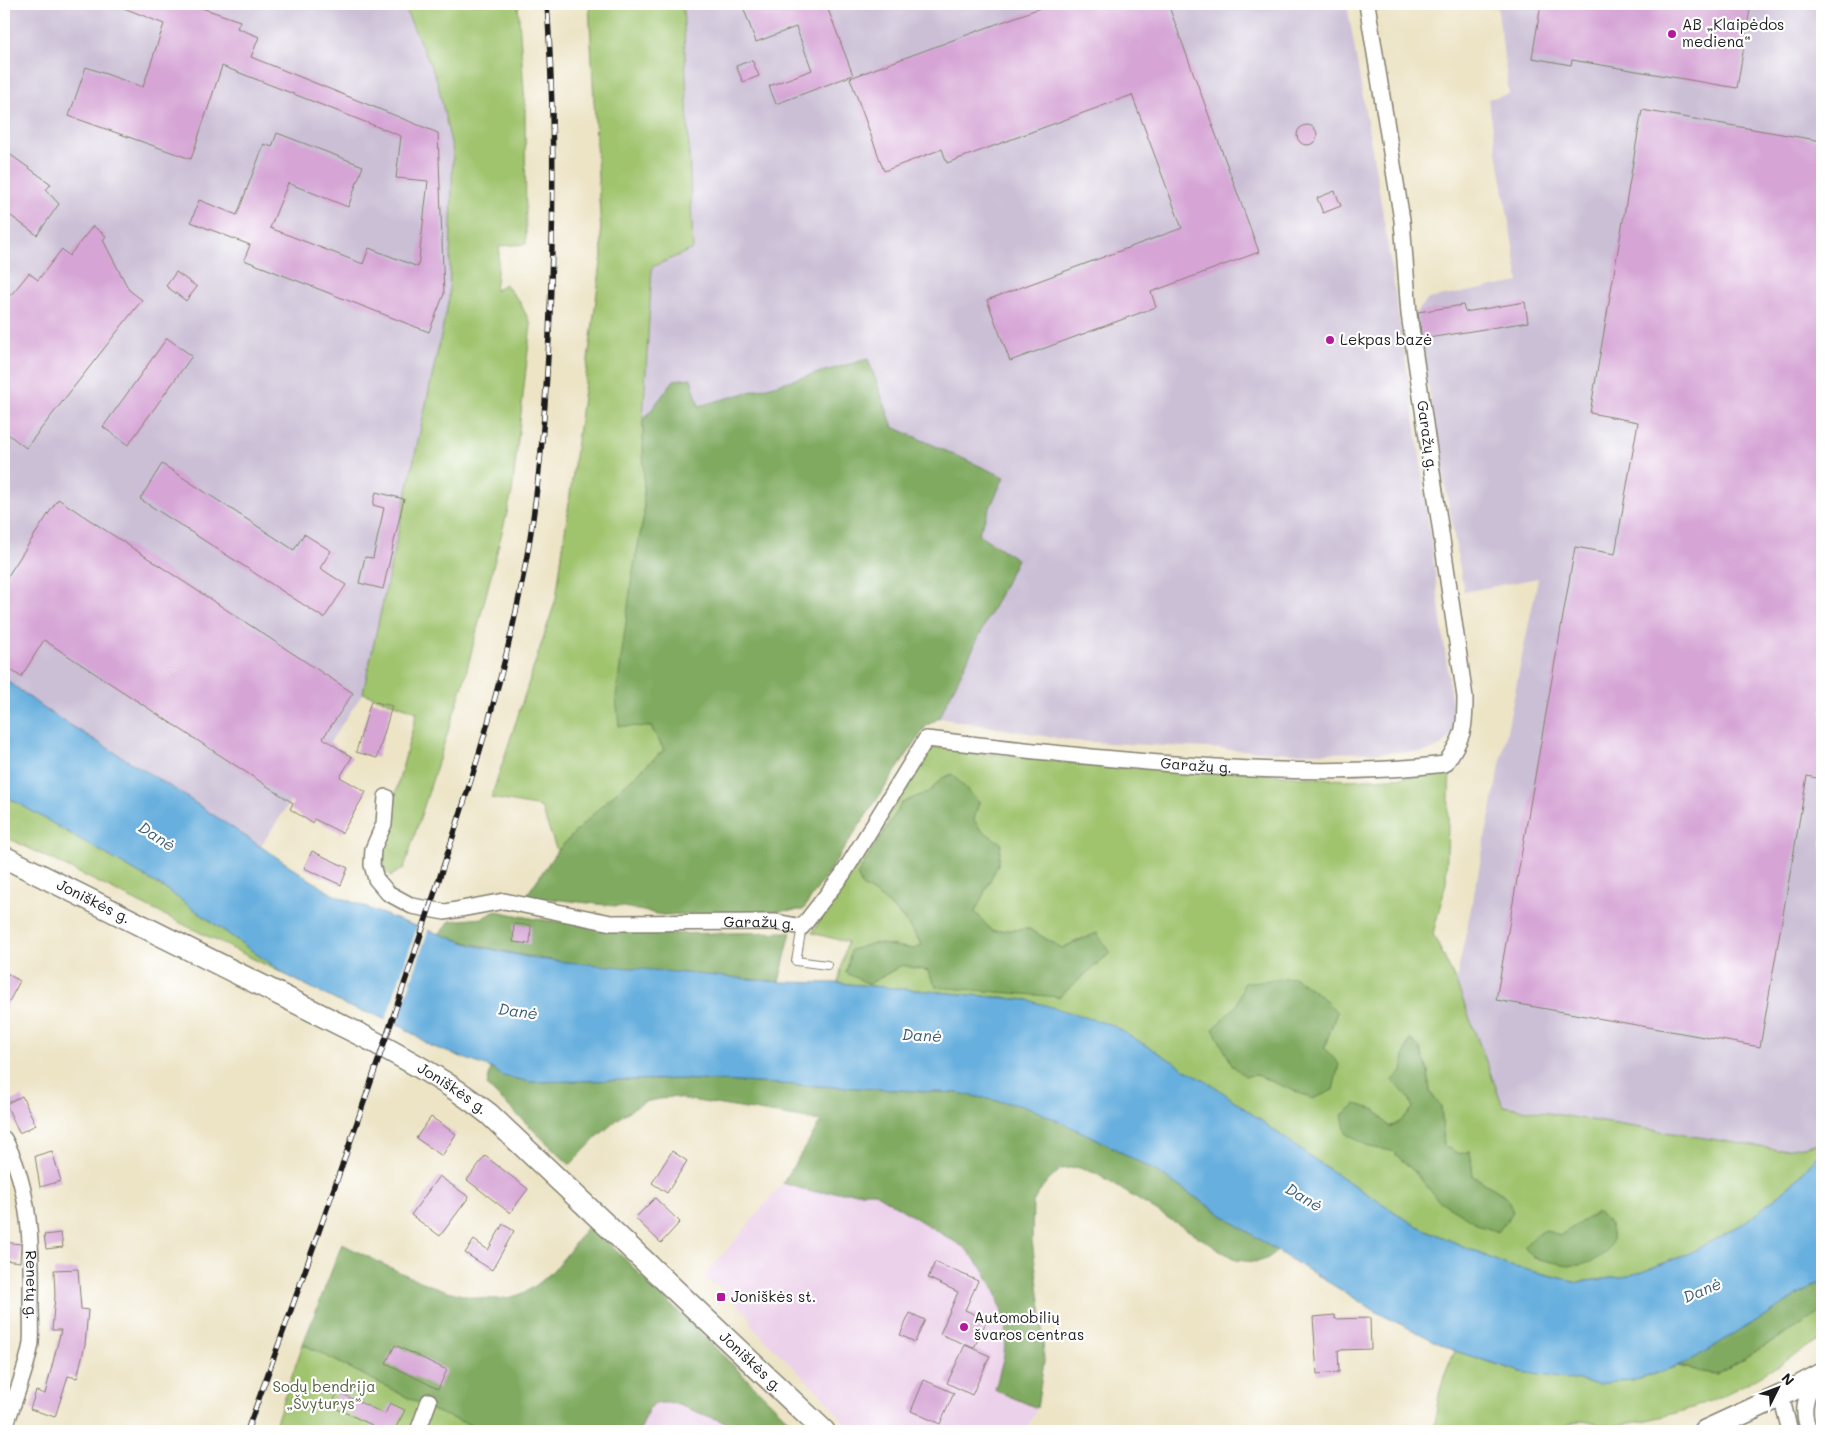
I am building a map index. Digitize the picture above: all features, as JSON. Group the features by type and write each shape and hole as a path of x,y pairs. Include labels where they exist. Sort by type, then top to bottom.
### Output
{"main road":[{"name":"Joniškės g.","path":"4,857 365,1037 419,1066 470,1100 824,1431"},
{"path":"1718,1430 1818,1376"}],"street":[{"name":"Garažų g.","path":"386,797 384,824 373,849 372,865 376,879 388,893 412,906 445,912 504,901 611,923 776,922 802,927 843,874 926,738 1164,765 1314,772 1405,769 1445,764 1460,742 1465,726 1464,697 1409,314 1402,220 1366,4"},
{"name":"Renetų g.","path":"4,1139 18,1177 25,1204 30,1242 32,1284 31,1343 4,1431"},
{"path":"1807,1426 1804,1406 1818,1376"},
{"path":"1781,1396 1807,1426"},
{"path":"1781,1396 1790,1431"},
{"path":"418,1431 429,1401"}],"lane":[{"path":"802,927 796,961 827,965"}],"shaded area":[{"path":"4,4 403,4 437,80 453,152 449,300 363,693 260,847 176,790 46,710 4,678"},
{"path":"683,4 1347,4 1382,208 1419,449 1453,712 1454,731 1445,743 1435,749 1424,752 1295,753 1074,741 939,718 1017,559 978,535 1004,477 893,427 868,359 699,406 674,380 643,421 652,267 693,249"},
{"path":"1497,4 1822,4 1822,1143 1779,1150 1503,1107 1456,982 1538,578 1464,592 1415,313 1428,299 1519,282 1488,99 1509,94"},
{"path":"783,1183 812,1192 873,1192 965,1248 984,1270 997,1295 1006,1329 1004,1355 995,1390 1037,1408 1026,1431 850,1431 828,1401 753,1328 750,1317 723,1289 703,1278"},
{"path":"657,1403 673,1403 748,1431 640,1431 649,1408"}],"green space":[{"path":"403,4 518,4 525,105 526,244 500,246 495,291 505,284 519,301 531,324 512,493 463,685 404,868 391,876 385,870 380,852 417,712 363,693 449,299 453,152 437,80"},
{"path":"589,4 683,4 693,249 652,267 643,421 644,515 632,577 651,727 664,750 601,806 557,851 541,807 491,798 556,599 602,255"},
{"path":"868,359 893,427 1004,477 978,534 1017,559 939,718 926,726 803,910 662,915 624,907 526,896 557,851 601,806 664,750 651,727 619,726 616,697 632,577 644,515 643,421 674,380 691,378 699,406"},
{"path":"933,747 1112,768 1182,767 1345,780 1414,777 1450,768 1446,883 1433,934 1456,982 1503,1106 1779,1150 1822,1143 1822,1150 1792,1184 1746,1222 1686,1255 1629,1276 1578,1282 1506,1265 1413,1224 1306,1154 1217,1088 1028,1000 838,983 847,942 812,933","holes":["942,778 979,802 973,820 981,830 1001,844 998,864 974,912 992,931 1029,929 1062,948 1083,938 1110,953 1059,997 1030,993 902,965 869,984 874,943 914,949 922,945 896,911 880,897 862,886 902,803 930,791","1237,1005 1337,1012 1324,1048 1313,1099 1257,1075 1245,1076 1213,1029","1410,1039 1428,1071 1430,1092 1441,1107 1444,1146 1459,1154 1470,1151 1473,1176 1506,1196 1415,1172 1392,1151 1370,1147 1376,1110 1389,1127 1400,1122 1413,1108 1404,1074 1403,1065 1406,1048","1576,1227 1579,1265 1534,1258 1546,1230 1559,1236"]},
{"path":"952,774 979,802 974,820 981,830 1001,843 998,864 975,912 992,931 1029,929 1062,948 1097,933 1110,953 1059,997 936,987 928,971 902,965 869,984 846,973 851,950 874,943 914,949 922,945 896,911 880,897 862,886 857,875 902,803 930,791 942,778"},
{"path":"4,795 164,888 286,975 4,836"},
{"path":"496,911 536,919 663,934 791,932 779,982 565,962 480,946 439,934 450,921 482,918"},
{"path":"1294,977 1322,997 1337,1012 1324,1048 1339,1064 1333,1090 1313,1099 1257,1075 1245,1076 1233,1066 1213,1029 1237,1005 1244,983"},
{"path":"1410,1039 1420,1048 1428,1071 1430,1092 1441,1107 1444,1146 1459,1154 1470,1151 1473,1176 1506,1196 1513,1212 1498,1232 1481,1226 1438,1200 1415,1172 1392,1151 1370,1147 1346,1134 1342,1115 1356,1104 1376,1110 1389,1127 1400,1122 1413,1108 1409,1098 1392,1081 1402,1072 1404,1056"},
{"path":"491,1068 503,1076 531,1082 679,1079 958,1093 1028,1107 1099,1140 1157,1172 1277,1251 1267,1259 1258,1262 1236,1260 1095,1173 1076,1167 1061,1169 1043,1186 1033,1202 1032,1241 1042,1315 1044,1362 1037,1408 995,1390 1004,1355 1006,1328 997,1295 984,1270 965,1248 873,1192 812,1192 783,1183 821,1121 671,1097 644,1102 623,1115 597,1137 570,1165 487,1086"},
{"path":"1597,1212 1606,1220 1611,1228 1612,1236 1611,1244 1606,1251 1591,1262 1570,1265 1534,1258 1524,1247 1534,1236 1546,1230 1559,1236"},
{"path":"589,1224 800,1431 748,1431 673,1403 657,1403 649,1408 640,1431 486,1431 434,1411 303,1344 342,1244 408,1276 434,1286 484,1299 507,1298 527,1291 554,1270"},
{"path":"1822,1281 1822,1312 1716,1375 1678,1366 1688,1362"},
{"path":"1822,1312 1822,1339 1750,1382 1692,1408 1658,1418 1614,1425 1600,1425 1583,1421 1572,1422 1559,1431 1435,1431 1440,1390 1455,1351 1521,1372 1640,1379 1678,1366 1716,1375"},
{"name":"Sodų bendrija „Švyturys“","path":"303,1344 434,1411 486,1431 273,1431"}],"water":[{"name":"Danė","path":"4,678 46,710 176,790 332,894 401,921 472,945 536,959 779,982 838,983 1028,1000 1112,1025 1217,1088 1306,1154 1413,1224 1506,1265 1578,1282 1629,1276 1686,1255 1746,1222 1792,1184 1822,1150 1822,1281 1688,1362 1640,1379 1598,1384 1521,1372 1455,1351 1382,1315 1277,1251 1157,1172 1099,1140 1028,1107 958,1093 679,1079 531,1082 503,1076 491,1068 431,1046 401,1026 349,1007 286,975 164,888 4,795"}],"pier":[{"path":"418,924 429,928 396,1026 385,1022"}],"building":[{"path":"114,4 190,4 240,21 237,28 259,37 251,57 438,133 444,294 429,332 244,260 250,245 191,222 199,200 237,215 264,144 272,147 277,133 363,166 348,207 288,183 270,228 363,264 369,248 418,267 428,181 396,178 401,136 222,66 191,159 69,116 86,67 143,87 164,24"},
{"path":"742,4 826,4 853,75 776,104 769,86 812,70 796,27 756,42"},
{"path":"1051,4 1168,4 1259,252 1151,292 1156,307 1010,361 987,300 1182,228 1132,95 947,163 942,149 884,171 850,78"},
{"name":"AB „Klaipėdos mediena“","path":"1541,4 1751,4 1737,88 1572,60 1571,65 1532,58"},
{"path":"752,60 759,76 743,82 736,66"},
{"path":"1642,110 1822,141 1822,779 1807,776 1760,1047 1496,1000 1575,547 1615,554 1638,422 1590,413"},
{"path":"1303,125 1311,125 1317,131 1317,139 1311,145 1303,145 1297,139 1297,131"},
{"path":"4,150 51,184 46,190 59,204 37,235 4,211"},
{"path":"1335,191 1341,206 1323,213 1317,198"},
{"path":"93,226 106,236 103,240 129,290 142,300 26,448 4,431 4,290 11,295 29,273 38,280 62,249 69,256"},
{"path":"176,272 197,287 186,301 166,286"},
{"path":"1525,302 1528,322 1422,339 1418,312 1463,305 1465,312"},
{"path":"167,338 192,356 128,445 103,427"},
{"path":"162,464 294,550 304,534 331,551 320,568 346,585 324,618 140,499"},
{"path":"376,492 404,499 383,589 359,583 365,557 373,558 384,508 373,505"},
{"path":"58,499 353,693 323,738 352,757 340,777 366,792 342,833 314,819 312,823 290,809 293,803 44,640 21,677 4,665 4,582"},
{"path":"371,701 392,706 377,758 356,752"},
{"path":"312,851 348,868 341,885 304,868"},
{"path":"514,924 531,925 530,944 513,942"},
{"path":"4,972 20,981 4,1011"},
{"path":"22,1096 36,1125 19,1133 6,1104"},
{"path":"431,1117 456,1134 442,1156 416,1138"},
{"path":"52,1151 61,1181 40,1187 35,1156"},
{"path":"672,1151 687,1161 667,1193 652,1183"},
{"path":"485,1156 528,1189 510,1213 467,1180"},
{"path":"439,1176 469,1197 440,1236 411,1215"},
{"path":"655,1198 680,1222 661,1243 635,1218"},
{"path":"503,1224 514,1231 492,1270 465,1253 474,1240 488,1250"},
{"path":"61,1233 63,1247 46,1249 44,1235"},
{"path":"4,1242 21,1244 20,1262 4,1260"},
{"path":"935,1262 978,1281 965,1310 987,1320 974,1348 940,1334 958,1292 928,1278"},
{"path":"78,1269 81,1309 88,1310 85,1345 77,1378 68,1376 55,1417 30,1409 36,1391 45,1394 61,1330 52,1330 55,1296 54,1270"},
{"path":"910,1313 925,1320 915,1342 900,1335"},
{"path":"1335,1315 1335,1319 1370,1318 1371,1349 1338,1350 1339,1372 1317,1374 1313,1317"},
{"path":"395,1345 447,1370 438,1389 386,1363"},
{"path":"965,1345 990,1356 972,1395 947,1383"},
{"path":"924,1380 954,1393 940,1424 911,1411"},
{"path":"338,1392 385,1414 390,1403 405,1410 394,1431 369,1431 372,1425 331,1406"}],"railway":[{"path":"247,1431 354,1130 447,856 490,715 514,620 529,543 537,484 549,337 553,170 547,4"}],"place":[{"name":"AB „Klaipėdos mediena“","path":"1672,34"},
{"name":"Lekpas bazė","path":"1330,340"},
{"name":"Joniškės st.","path":"721,1297"},
{"name":"Automobilių švaros centras","path":"964,1327"}]}
